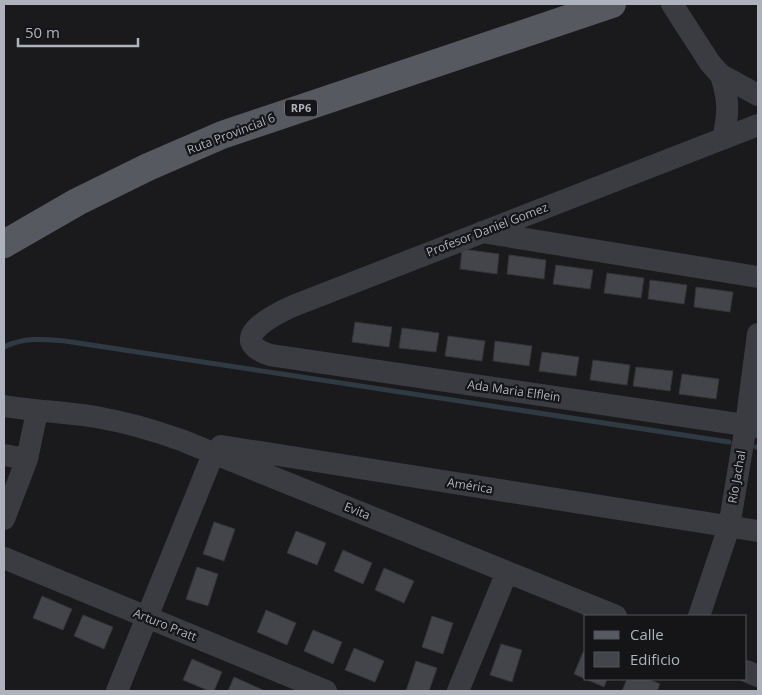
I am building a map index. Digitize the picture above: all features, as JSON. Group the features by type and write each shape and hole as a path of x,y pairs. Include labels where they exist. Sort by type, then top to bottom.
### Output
{"main road":[{"name":"Ruta Provincial 6","path":"4,244 77,202 148,167 222,135 612,4"}],"street":[{"path":"672,4 710,63 721,75 758,95"},
{"path":"721,75 728,96 728,112 723,138"},
{"name":"Profesor Daniel Gomez","path":"270,354 255,348 251,339 254,330 271,316 481,232 758,125"},
{"path":"481,232 758,277"},
{"name":"Río Jachal","path":"699,615 729,527 752,426 758,334"},
{"name":"Ada Maria Elflein","path":"270,354 752,426"},
{"path":"4,406 36,412 27,459 4,519"},
{"name":"Evita","path":"36,412 94,417 142,426 214,452 614,615"},
{"name":"América","path":"181,440 758,531"},
{"path":"116,691 214,452"},
{"path":"4,455 27,459"},
{"name":"Arturo Pratt","path":"4,558 147,618 292,685 326,691"},
{"path":"458,691 507,572"}],"building":[{"path":"462,249 499,254 497,274 460,269"},
{"path":"509,255 546,260 544,279 507,274"},
{"path":"556,265 593,270 590,289 553,284"},
{"path":"607,273 644,278 641,298 604,293"},
{"path":"650,280 687,285 684,304 648,299"},
{"path":"696,287 733,292 730,312 694,307"},
{"path":"355,322 392,327 389,347 352,342"},
{"path":"402,328 439,333 436,352 399,348"},
{"path":"448,336 485,341 482,361 445,356"},
{"path":"495,341 532,346 529,366 493,361"},
{"path":"542,352 579,357 576,376 539,371"},
{"path":"593,360 630,365 627,385 590,380"},
{"path":"636,367 673,371 670,391 633,386"},
{"path":"682,374 719,379 716,399 679,394"},
{"path":"214,522 235,529 224,561 203,554"},
{"path":"296,531 326,543 317,565 287,553"},
{"path":"343,550 372,563 363,584 334,571"},
{"path":"197,567 218,574 208,606 186,599"},
{"path":"384,568 414,581 404,603 375,590"},
{"path":"42,596 72,609 63,630 33,618"},
{"path":"266,610 296,623 287,645 257,632"},
{"path":"83,615 113,627 104,649 74,636"},
{"path":"432,616 453,623 443,654 422,647"},
{"path":"313,630 342,642 333,664 304,651"},
{"path":"501,644 522,650 512,682 490,675"},
{"path":"354,648 384,661 375,682 345,670"},
{"path":"583,652 584,652 584,678 574,674"},
{"path":"192,659 222,672 214,691 209,691 183,680"},
{"path":"416,661 437,668 429,691 406,691"},
{"path":"234,677 263,690 263,691 228,691"},
{"path":"588,680 607,680 604,687"},
{"path":"627,680 650,680 660,684 657,691 622,691"}],"waterway":[{"path":"4,347 26,340 65,341 729,442"}]}
